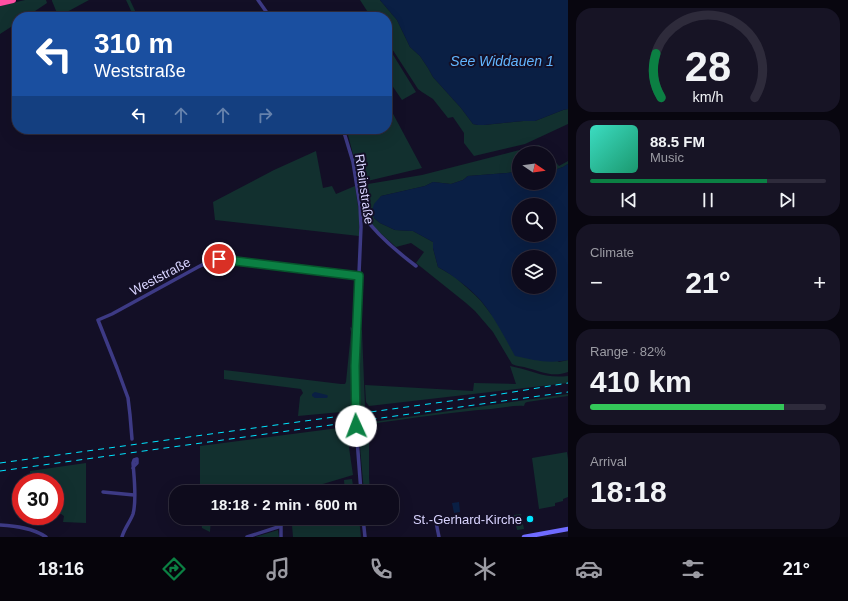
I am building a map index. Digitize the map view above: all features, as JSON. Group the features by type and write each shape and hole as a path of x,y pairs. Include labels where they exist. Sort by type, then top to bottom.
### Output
{"highway":[{"path":"0,3 13,0"}],"main road":[{"path":"524,537 568,530"}],"street":[{"path":"258,0 266,12"},
{"name":"Rheinstraße","path":"345,134 354,162 361,213 355,366 355,411 360,485"},
{"path":"361,213 395,249 416,266"},
{"path":"361,227 369,223"},
{"name":"Weststraße","path":"132,439 128,398 98,320 112,314 204,264 216,260 359,276"},
{"path":"122,537 134,512 133,468"},
{"path":"103,492 134,495"},
{"path":"436,522 439,537"},
{"path":"0,525 23,528 38,532 46,537"},
{"path":"364,525 365,537"},
{"path":"247,537 281,526 280,537"}],"green space":[{"path":"25,0 46,0 47,3 34,12 12,12 12,26 0,34 0,6"},
{"path":"89,0 67,12 57,12 52,1"},
{"path":"126,0 130,0 136,12 132,12"},
{"path":"360,0 380,0 390,12 368,12"},
{"path":"392,14 397,20 410,47 420,56 433,77 461,108 473,124 484,125 535,121 568,109 568,124 525,144 474,156 464,143 464,133 453,117 448,118 433,99 418,89 392,49"},
{"path":"392,53 416,92 402,100 392,85"},
{"path":"392,112 422,168 359,183 348,134 392,134"},
{"path":"316,151 323,188 332,186 336,194 355,186 359,212 359,236 215,220 213,202 274,170"},
{"path":"512,152 512,173 468,176 463,180 451,184 433,182 425,186 381,196 374,218 380,223 395,230 413,231 433,242 438,267 455,277 481,301 491,314 559,362 568,360 568,372 562,374 551,374 512,364 493,332 475,311 416,263 424,252 411,243 396,247 369,223 362,212 359,190 362,185 422,175"},
{"path":"568,161 568,164 556,170 556,163 559,166"},
{"path":"350,327 354,329 355,332 352,411 298,416 300,397 303,393 301,389 224,379 224,370 345,384 351,332"},
{"path":"360,328 362,331 365,407 358,411 358,367"},
{"path":"510,366 545,375 560,377 568,376 568,383 369,406 366,402 365,385 473,391 474,383 516,384"},
{"path":"568,394 568,396 527,402 524,406 460,412 369,424 370,485 363,485 359,424"},
{"path":"346,427 353,475 319,485 200,485 200,446"},
{"path":"567,452 568,497 563,499 563,501 555,503 555,506 539,509 532,458"},
{"path":"86,463 86,523 64,522 64,473 30,473 30,471"},
{"path":"352,479 353,485 344,485 344,480"},
{"path":"521,514 524,529 517,530 514,515"},
{"path":"202,525 210,525 210,532 202,528"},
{"path":"292,525 360,525 361,537 293,537"},
{"path":"278,530 279,537 255,537"}],"water":[{"name":"See Widdauen 1","path":"380,0 568,0 568,109 535,121 484,125 473,124 461,108 433,77 420,56 410,47 397,20 392,12 390,12"},
{"path":"568,164 568,360 547,362 515,356 496,321 482,302 462,283 438,267 433,242 413,231 395,230 380,223 374,218 372,211 374,204 381,196 425,186 433,182 451,184 463,180 468,176 512,173 512,190 556,190 556,170"},
{"path":"315,392 328,396 327,398 315,398 312,394"},
{"path":"459,502 460,512 454,513 452,503"}],"railway":[{"path":"0,463 501,394 568,383"},
{"path":"0,471 568,392"}],"place":[{"name":"St.-Gerhard-Kirche","path":"530,519"}],"route":[{"path":"219,259 359,276 355,366 356,426"}]}
